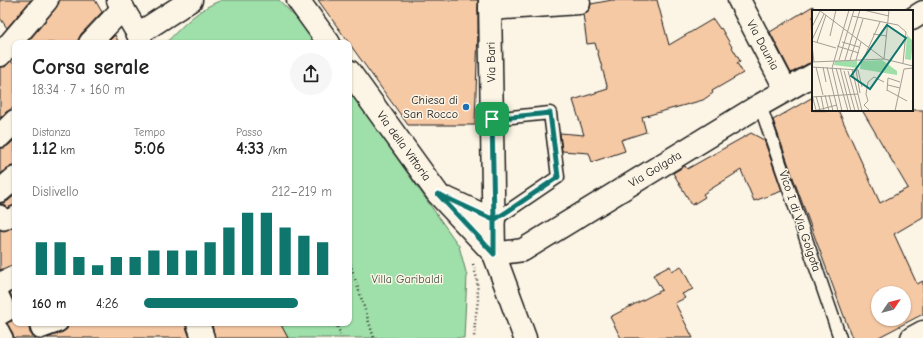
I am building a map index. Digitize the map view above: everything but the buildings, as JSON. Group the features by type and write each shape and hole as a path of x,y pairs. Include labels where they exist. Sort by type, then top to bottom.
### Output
{"street":[{"path":"6,45 47,0"},
{"path":"92,40 121,4 140,38 191,0"},
{"path":"299,0 327,40"},
{"name":"Via Daunia","path":"739,0 786,90"},
{"path":"490,5 579,3"},
{"name":"Via Bari","path":"490,5 494,254"},
{"path":"913,17 923,12"},
{"name":"Via della Vittoria","path":"352,75 438,194 494,254"},
{"name":"Via Golgota","path":"494,254 522,250 760,105 812,76"},
{"path":"0,136 12,123"},
{"path":"0,191 12,181"},
{"path":"438,194 494,220"},
{"path":"0,214 4,221 12,217"},
{"path":"494,254 525,338"},
{"path":"0,284 12,278"},
{"path":"0,295 7,312 0,316"},
{"path":"39,326 40,330 51,326"},
{"path":"0,330 4,338"},
{"path":"912,338 923,332"}],"lane":[{"name":"Vico I di Via Golgota","path":"760,105 840,338"},
{"path":"492,119 550,113 558,177 494,220"}],"path":[{"path":"472,258 477,279 478,300 474,338"},
{"path":"352,269 374,338"},
{"path":"337,326 342,338"}],"green space":[{"path":"222,0 279,0 300,22 313,40 169,40 198,13"},
{"name":"Villa Garibaldi","path":"352,94 459,246 467,276 464,338 288,338 282,326 352,326"}],"place":[{"name":"Chiesa di San Rocco","path":"466,107"}],"route":[{"path":"492,119 494,220 438,194 494,254 494,220 558,177 550,113 492,119"}]}
